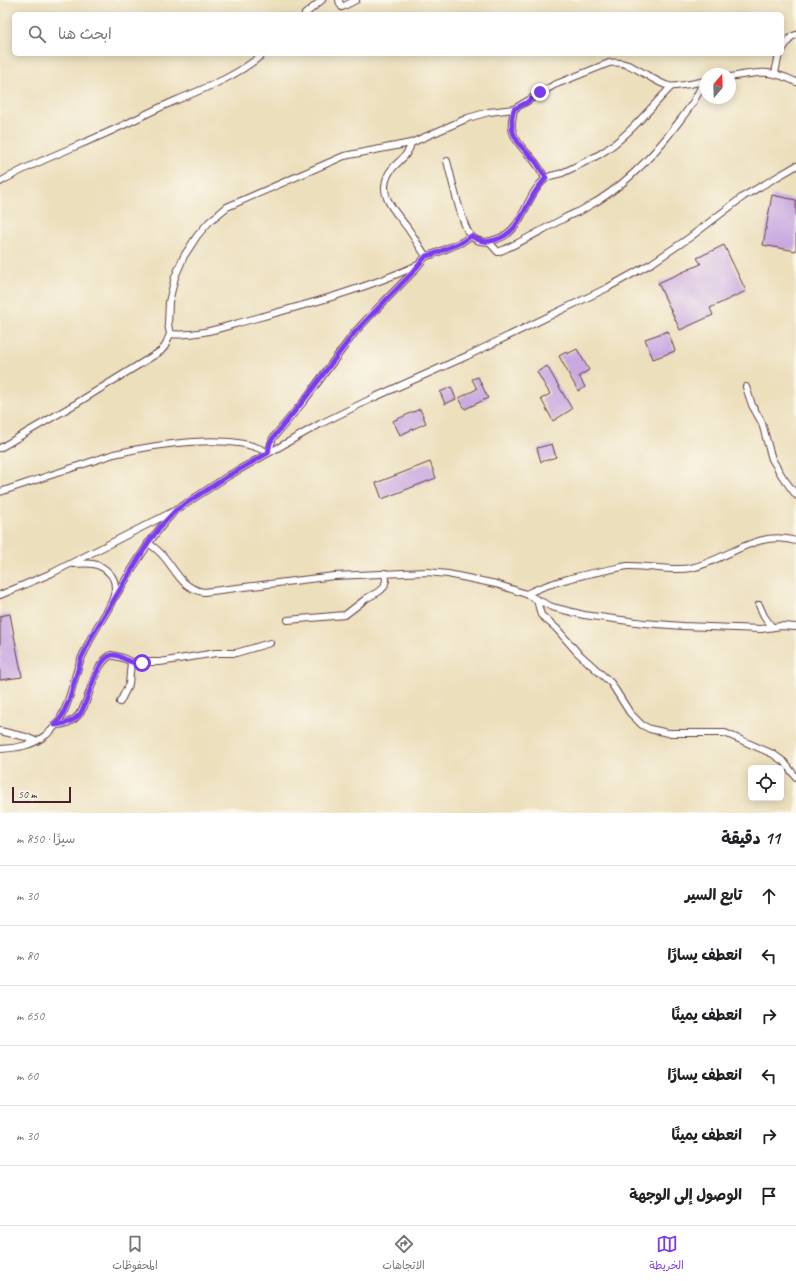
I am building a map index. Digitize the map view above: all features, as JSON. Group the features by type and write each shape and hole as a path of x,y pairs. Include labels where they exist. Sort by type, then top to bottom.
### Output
{"street":[{"path":"307,12 322,0"},
{"path":"339,0 342,6 356,0"},
{"path":"784,47 791,37 796,35"},
{"path":"0,182 15,173 110,132 219,82 245,69 261,56"},
{"path":"775,73 779,56"},
{"path":"0,448 154,356 165,346 170,334 168,324 168,302 175,277 181,263 197,236 205,226 227,207 344,156 411,143 468,118 489,112 514,109 554,85 609,63 616,62 632,65 671,87 700,82"},
{"path":"736,76 762,72 775,73 796,82"},
{"path":"447,161 466,229 471,236 478,241 489,242 500,239 510,233 522,217 536,189 546,178 561,173 598,155 612,146 645,115 671,87"},
{"path":"489,242 498,252 515,245 563,218 587,207 608,193 624,181 667,138 700,90"},
{"path":"514,109 512,118 512,129 514,135 519,144 536,162 546,178"},
{"path":"411,143 410,149 406,155 388,175 384,189 393,210 410,231 426,256"},
{"path":"0,595 24,586 70,564 176,510 228,476 320,424 368,400 467,356 607,288 652,263 689,238 744,196 796,166"},
{"path":"268,453 270,443 273,438 304,400 355,332 413,272 426,256 462,242 471,236"},
{"path":"170,334 192,334 267,315 368,286 419,264"},
{"path":"746,387 752,404 762,423 772,459 782,476 794,488 796,495"},
{"path":"0,492 114,454 129,451 189,443 230,441 250,444 261,448 268,453"},
{"path":"0,749 18,748 30,745 46,735 62,716 69,700 81,659 92,636 148,543 176,510"},
{"path":"526,594 560,581 627,566 638,565 659,568 690,568 762,539 780,537 796,541"},
{"path":"148,543 165,557 186,585 192,589 204,592 334,576 413,572 448,574 496,584 526,594 552,607 568,612 644,623 718,628 762,629 788,626 796,627"},
{"path":"70,564 90,563 107,570 113,578 115,588 110,605"},
{"path":"288,620 346,615 366,598 380,591 384,587 386,580 385,573"},
{"path":"537,600 541,615 556,628 577,652 611,683 630,713 642,725 650,730 668,733 726,733 773,754 784,762 796,777"},
{"path":"759,605 761,611 772,627"},
{"path":"55,725 72,721 80,713 101,666 111,655 118,656 131,662 160,662 216,653 236,653 270,642"},
{"path":"120,702 129,684 131,662"},
{"path":"0,731 26,736 35,741"}],"building":[{"path":"772,195 796,200 796,251 763,245"},
{"path":"724,245 746,291 710,308 713,315 680,330 658,283 701,264 697,258"},
{"path":"668,331 675,351 653,359 645,339"},
{"path":"577,349 589,370 579,376 585,387 578,391 559,356"},
{"path":"547,366 572,409 553,421 541,399 550,394 537,372"},
{"path":"478,377 488,398 465,409 459,398 477,389 472,379"},
{"path":"451,387 456,399 445,404 440,392"},
{"path":"420,409 426,423 400,435 393,421"},
{"path":"552,444 556,457 541,462 537,448"},
{"path":"430,462 436,478 382,499 376,483"},
{"path":"10,614 22,677 0,680 0,616"}],"route":[{"path":"142,663 131,662 118,656 111,655 101,666 80,713 72,721 55,725 62,716 69,700 73,682 81,659 92,636 148,543 161,526 176,510 228,476 268,453 270,443 273,438 304,400 355,332 397,290 426,256 462,242 471,236 478,241 484,242 500,239 510,233 516,226 536,189 546,178 536,162 519,144 512,129 512,118 514,109 526,103 540,92"}]}
